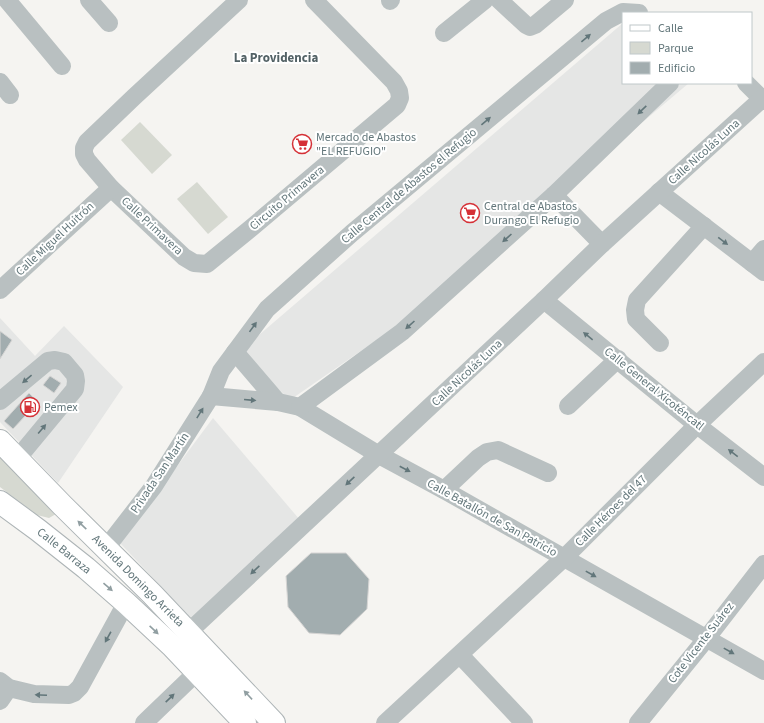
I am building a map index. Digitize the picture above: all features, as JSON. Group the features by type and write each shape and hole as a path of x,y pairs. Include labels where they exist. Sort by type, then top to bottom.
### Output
{"main road":[{"name":"Avenida Domingo Arrieta","path":"0,441 152,594 274,723"},
{"name":"Calle Barraza","path":"0,502 44,529 172,646 245,723"},
{"path":"44,529 55,525 60,520 62,505"},
{"path":"44,529 84,546 106,548"}],"street":[{"path":"7,0 62,66"},
{"path":"89,0 109,23"},
{"path":"111,188 87,160 84,154 84,148 87,142 239,0"},
{"name":"Circuito Primavera","path":"194,263 207,264 397,105 400,98 394,82 314,0"},
{"path":"444,33 485,0"},
{"path":"499,0 530,27 535,26 565,0"},
{"path":"640,12 647,0"},
{"name":"Calle Central de Abastos el Refugio","path":"211,396 221,371 267,309 352,233 606,21 622,12"},
{"path":"300,407 402,332 554,195 669,84"},
{"path":"747,84 763,99"},
{"name":"Calle Nicolás Luna","path":"172,646 379,455 602,244 763,99"},
{"name":"Calle Primavera","path":"111,188 184,257 194,263"},
{"name":"Calle Miguel Huitrón","path":"0,290 111,188"},
{"path":"659,192 758,268 764,249"},
{"path":"554,195 602,244"},
{"path":"660,344 636,319 635,310 637,300 704,226"},
{"name":"Calle General Xicoténcatl","path":"544,300 697,425 764,477"},
{"path":"234,352 278,402"},
{"path":"0,401 48,361 55,360 64,362 75,375 76,381 74,389 17,459"},
{"path":"568,406 618,360"},
{"name":"Calle Héroes del 47","path":"385,723 564,558 697,425 764,362"},
{"name":"Calle Batallón de San Patricio","path":"211,396 278,402 300,407 379,455 444,490 764,671"},
{"name":"Privada San Martín","path":"106,548 154,486 211,396"},
{"path":"444,490 478,458 492,450 498,450 548,473"},
{"name":"Cote Vicente Suárez","path":"638,723 764,564"},
{"path":"3,690 34,694 69,695 74,693 80,686 126,603"},
{"path":"460,655 524,723"},
{"path":"144,723 196,672"}],"shaded area":[{"name":"Central de Abastos Durango El Refugio","path":"622,24 622,84 688,84 420,310 290,400 239,352"},
{"path":"0,318 35,356 64,326 123,387 58,483 0,422"},
{"path":"213,418 300,520 193,620 120,543"}],"green space":[{"path":"140,122 172,155 152,174 121,140"},
{"path":"197,182 228,217 208,234 177,199"},
{"path":"0,450 56,514 49,518 37,515 0,487"}],"building":[{"path":"0,331 12,340 0,359"},
{"path":"50,376 61,383 54,393 43,385"},
{"path":"29,393 38,402 13,429 4,421"},
{"path":"311,553 346,553 369,579 367,609 340,635 309,633 288,607 286,576"}],"place":[{"name":"Mercado de Abastos \"EL REFUGIO\"","path":"302,144"},
{"name":"Central de Abastos Durango El Refugio","path":"470,213"},
{"name":"Pemex","path":"30,407"}],"district":[{"name":"La Providencia","path":"276,58"}]}
